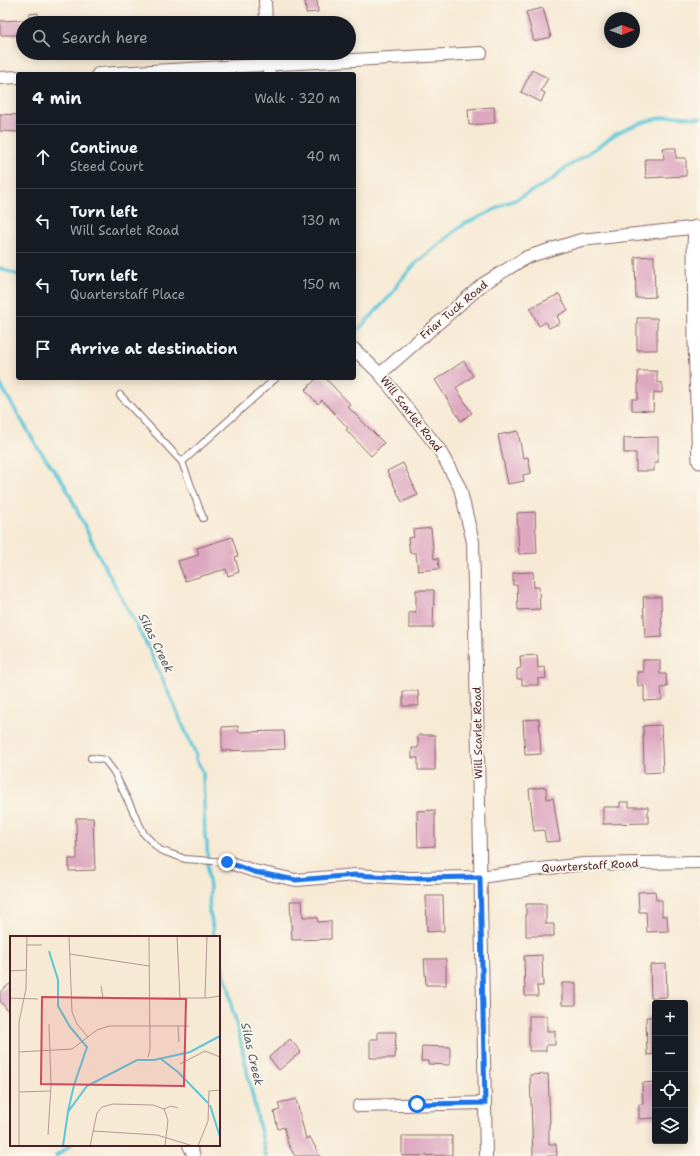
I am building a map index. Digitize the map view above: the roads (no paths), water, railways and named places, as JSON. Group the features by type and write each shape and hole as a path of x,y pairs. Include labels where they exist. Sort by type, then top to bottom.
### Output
{"street":[{"path":"265,0 266,16"},
{"path":"356,59 481,53"},
{"path":"132,72 345,60"},
{"path":"0,78 16,77"},
{"path":"698,228 695,246 696,350 700,461"},
{"name":"Friar Tuck Road","path":"380,374 483,284 527,257 581,240 698,228"},
{"name":"Will Scarlet Road","path":"356,351 380,374 439,449 460,488 473,542 486,1156"},
{"name":"Quarterstaff Road","path":"222,862 254,872 296,880 355,875 409,878 480,877 584,864 700,862"},
{"path":"359,1106 485,1103"},
{"path":"189,1146 194,1156"}],"lane":[{"path":"182,462 274,380"},
{"path":"120,395 182,462 203,518"},
{"path":"91,758 105,760 114,772 144,834 160,850 185,859 222,862"}],"waterway":[{"path":"356,332 392,294 399,282 416,263 464,224 515,200 552,180 560,172 618,133 655,119 672,116 700,118"},
{"path":"0,268 16,274"},
{"name":"Silas Creek","path":"0,384 38,448 65,485 96,550 149,649 203,772 205,838 207,842 210,887 209,912 214,936"},
{"name":"Silas Creek","path":"220,959 229,988 232,1009 266,1156"},
{"path":"56,1156 70,1146"}]}
